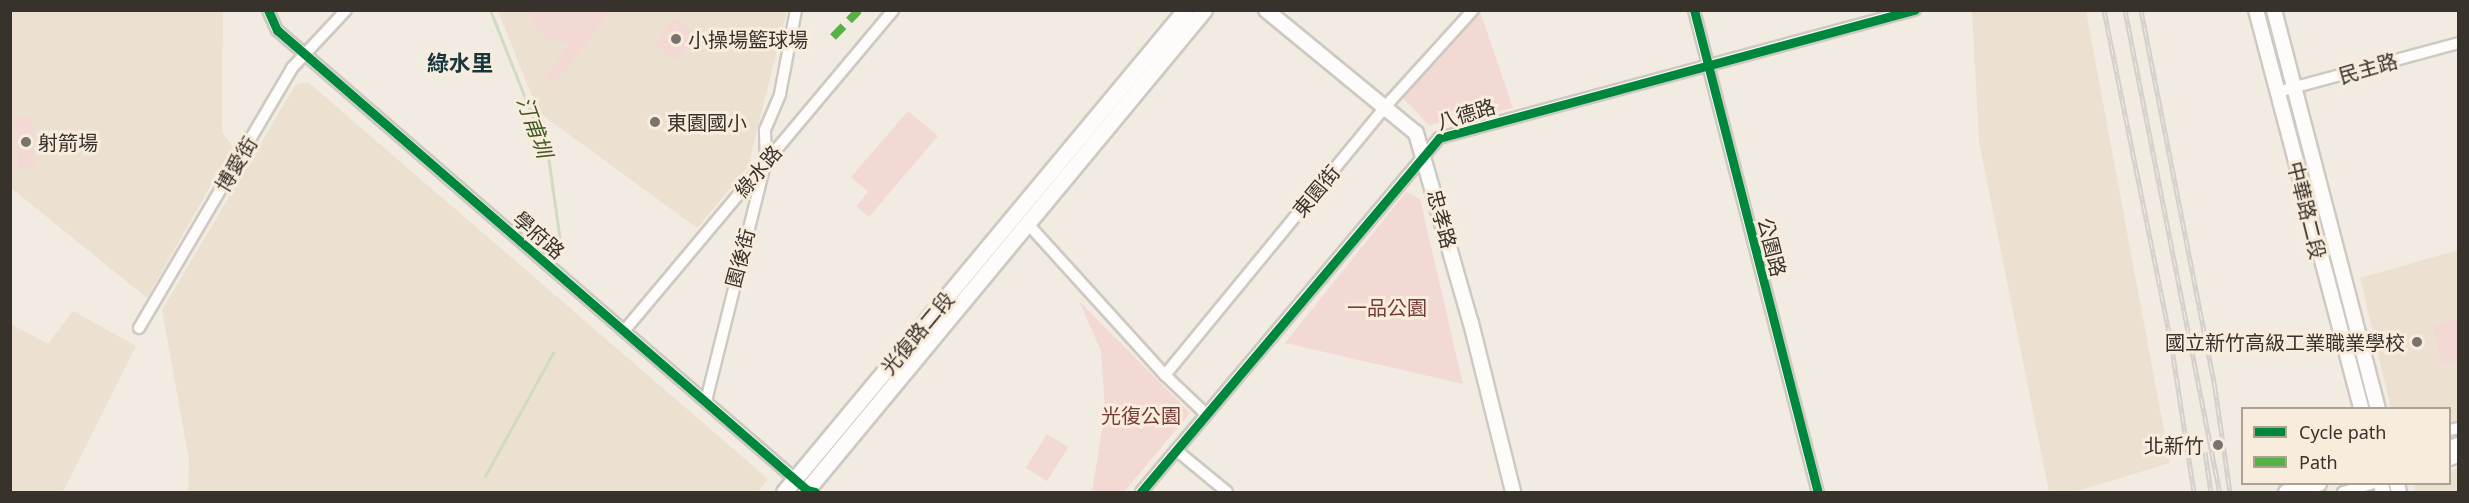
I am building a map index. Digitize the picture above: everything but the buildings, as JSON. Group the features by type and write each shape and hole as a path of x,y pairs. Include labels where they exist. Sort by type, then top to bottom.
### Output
{"main road":[{"name":"光復路二段","path":"1050,172 1070,136 1174,10"},
{"path":"1111,113 1185,10"},
{"path":"1111,113 1204,10"},
{"name":"光復路二段","path":"1063,180 1096,156 1212,10"},
{"name":"光復路二段","path":"784,492 1050,172 1111,113"},
{"name":"光復路二段","path":"809,492 1028,224 1111,113"}],"street":[{"name":"學府路","path":"268,10 277,30 795,480"},
{"name":"博愛街","path":"139,328 303,52 346,10"},
{"name":"園後街","path":"706,401 766,161 765,130 780,94 796,10"},
{"name":"綠水路","path":"624,331 893,10"},
{"name":"忠孝路","path":"1266,10 1416,133 1424,153 1513,492"},
{"name":"東園街","path":"1165,375 1385,107 1473,10"},
{"name":"公園路","path":"1694,10 1818,492"},
{"name":"八德路","path":"1141,492 1424,153 1439,138 1915,10"},
{"name":"中華路二段","path":"2256,10 2361,407"},
{"name":"中華路二段","path":"2274,10 2378,407"},
{"name":"民主路","path":"2277,92 2458,43"},
{"path":"1028,224 1165,375 1206,414"},
{"path":"1176,450 1227,492"},
{"path":"795,480 809,492"},
{"path":"2286,492 2311,485"},
{"path":"2343,492 2365,485"}],"shaded area":[{"path":"10,11 223,11 222,132 233,146 147,298 11,188"},
{"name":"東園國小","path":"498,11 787,11 748,167 697,228 538,112"},
{"path":"1972,11 2086,11 2170,463 2074,492 2049,492 1979,141"},
{"path":"308,82 768,479 758,492 188,492 189,460 162,310 296,84"},
{"name":"國立新竹高級工業職業學校","path":"2458,250 2458,420 2451,422 2451,407 2391,407 2360,278"},
{"path":"73,311 136,346 63,492 11,492 11,324 48,344"},
{"path":"2458,468 2458,492 2415,492 2414,485 2451,485 2451,471"}],"green space":[{"path":"527,10 612,11 554,84 544,77 569,44 549,40 535,29"},
{"path":"1480,11 1513,108 1429,125 1402,97"},
{"name":"小操場籃球場","path":"675,17 697,34 676,61 654,44"},
{"path":"908,111 938,136 869,217 856,206 868,192 851,177"},
{"name":"射箭場","path":"32,116 36,167 19,168 15,117"},
{"name":"一品公園","path":"1406,192 1420,199 1463,384 1285,343"},
{"name":"光復公園","path":"1079,301 1190,413 1124,492 1092,492 1105,410 1101,351"},
{"path":"2458,318 2458,362 2443,366 2432,325"},
{"path":"1047,434 1068,447 1047,481 1026,468"}],"waterway":[{"name":"汀甫圳","path":"490,10 548,156 561,248"},
{"name":"汀甫圳","path":"485,476 553,353"}],"railway":[{"path":"2104,10 2171,342 2194,492"},
{"path":"2125,10 2220,492"},
{"path":"2141,10 2215,388 2230,492"},
{"path":"2205,452 2211,492"}],"marked path":[{"path":"833,37 859,10"}],"cycle path":[{"path":"268,10 277,30 807,490 815,492"},
{"path":"1694,10 1818,492"},
{"path":"1141,492 1439,138 1915,10"}],"place":[{"name":"小操場籃球場","path":"676,39"},
{"name":"東園國小","path":"655,122"},
{"name":"射箭場","path":"26,142"},
{"name":"國立新竹高級工業職業學校","path":"2417,342"},
{"name":"北新竹","path":"2218,445"}],"district":[{"name":"綠水里","path":"460,63"}]}
